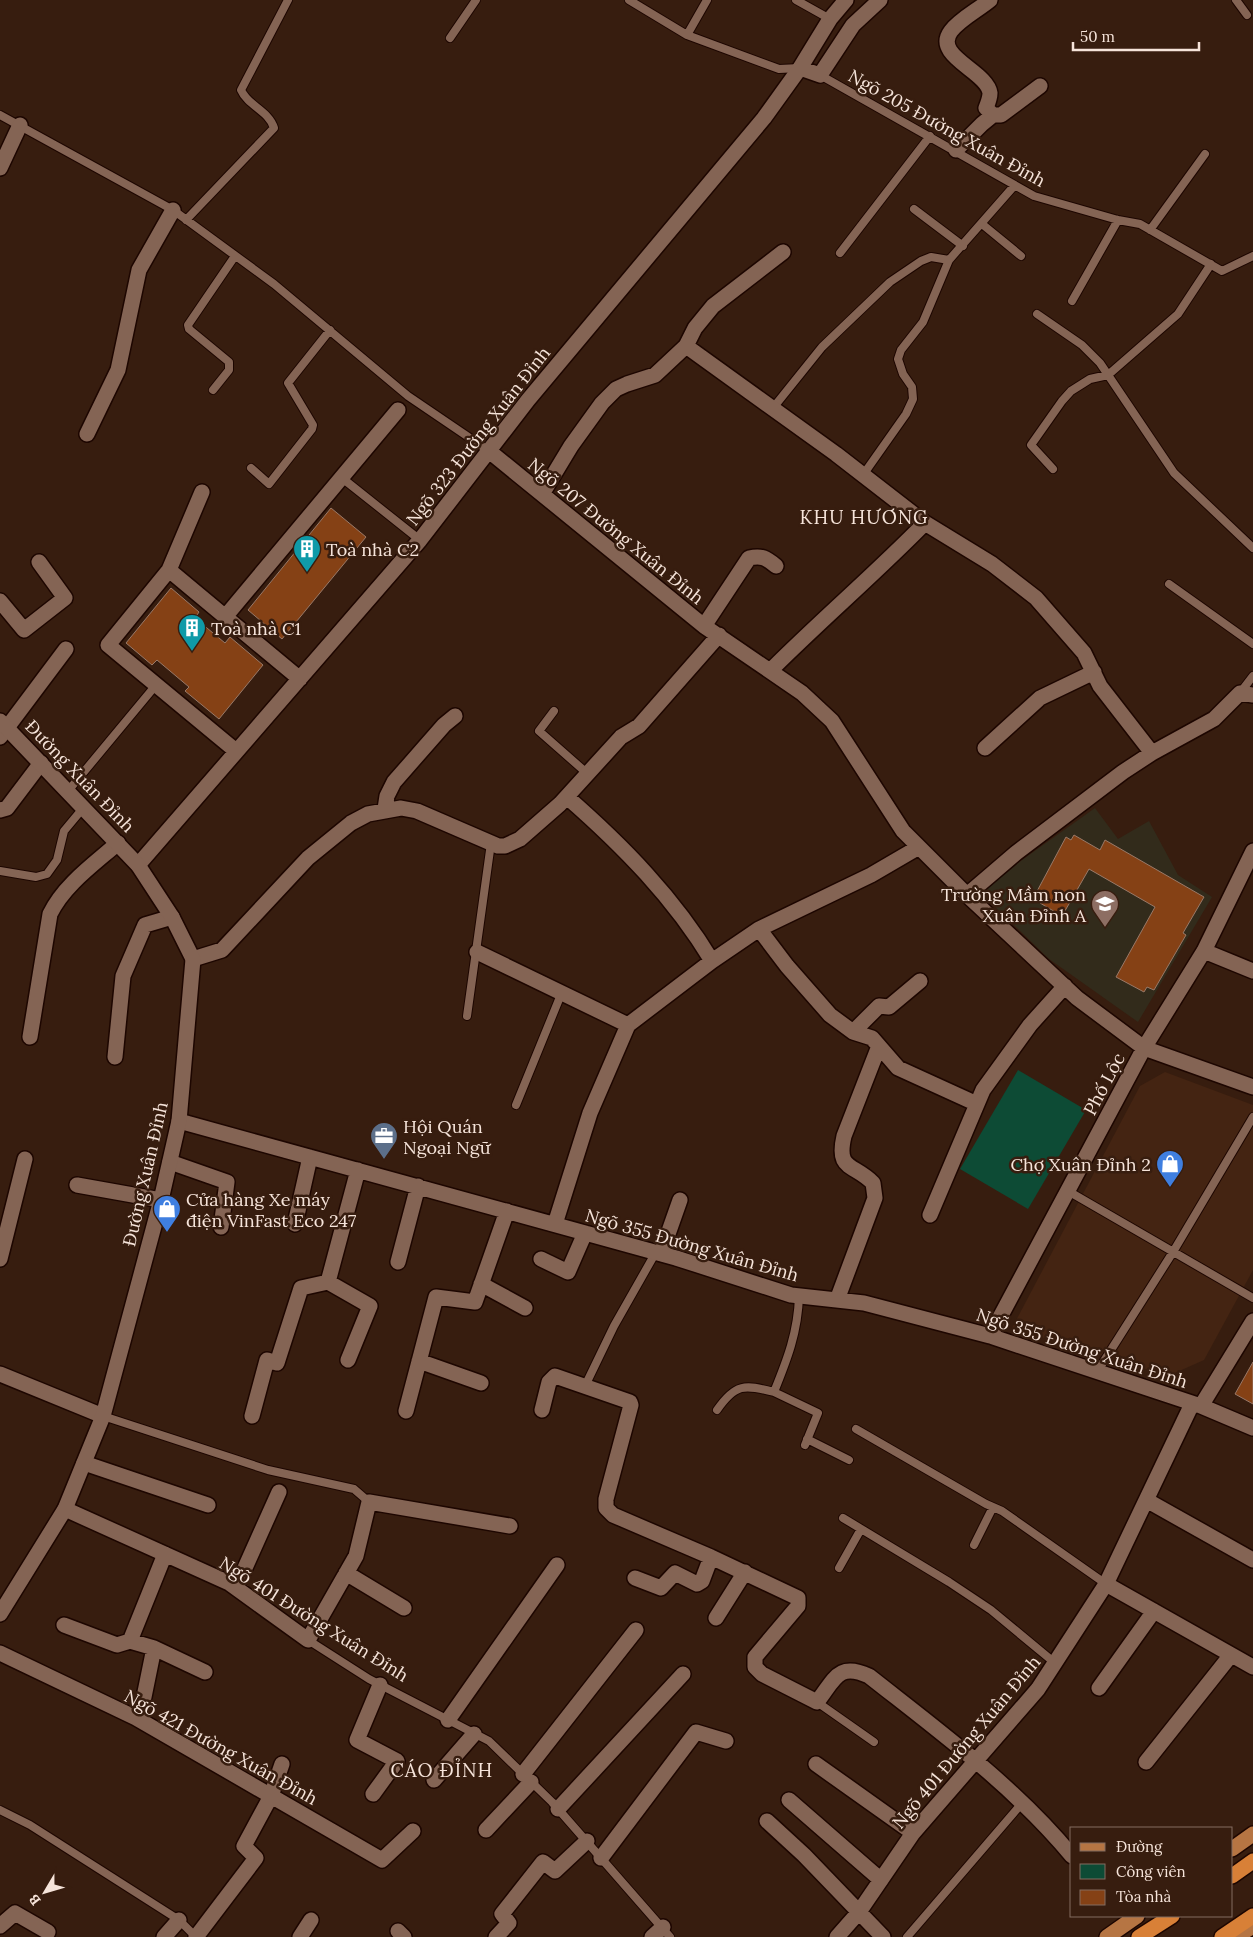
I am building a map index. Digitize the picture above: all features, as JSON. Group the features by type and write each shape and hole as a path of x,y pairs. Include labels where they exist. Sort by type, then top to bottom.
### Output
{"highway":[{"path":"1233,1875 1253,1862"},
{"path":"1222,1937 1253,1916"},
{"path":"1140,1937 1170,1917"}],"main road":[{"path":"1233,1848 1253,1834"},
{"path":"1233,1868 1253,1855"},
{"path":"1107,1937 1129,1923 1157,1917"},
{"path":"1236,1937 1253,1926"}],"street":[{"name":"Ngõ 323 Đường Xuân Đỉnh","path":"138,865 420,540 528,400 764,118 800,68 830,19 846,0"},
{"path":"800,68 820,75 853,25 880,0"},
{"path":"990,0 955,26 948,36 946,46 989,90 990,98 986,108 993,115"},
{"path":"956,150 993,115 1000,115 1040,86"},
{"path":"0,168 20,125"},
{"path":"86,434 118,370 139,270 173,210"},
{"path":"542,494 580,432 602,403 616,390 626,384 655,374 686,346 695,328 713,306 783,252"},
{"path":"686,346 864,475 925,524 992,564 1036,598 1084,653 1100,686 1152,753"},
{"path":"225,617 398,410"},
{"name":"Ngõ 207 Đường Xuân Đỉnh","path":"489,452 704,626 802,693 832,721 903,831 967,895 1078,998 1144,1048 1253,1087"},
{"path":"202,492 169,570 108,645 236,751"},
{"path":"771,670 812,628 880,569 925,524"},
{"path":"704,626 750,558 759,555 776,566"},
{"path":"0,601 24,630 66,598 39,562"},
{"path":"169,570 300,679"},
{"path":"193,959 222,950 308,858 351,823 368,814 385,809 401,808 417,811 491,843 505,846 520,839 589,775 622,737 634,731 719,636"},
{"path":"2,729 66,649"},
{"path":"985,748 1040,698 1094,672"},
{"path":"967,895 1016,853 1123,772 1152,753 1214,720 1247,694"},
{"path":"385,809 387,796 394,782 444,725 455,716"},
{"name":"Đường Xuân Đỉnh","path":"0,1614 65,1509 103,1416 161,1200 179,1121 193,959 172,917 138,865 41,763 2,729"},
{"path":"0,810 7,808 41,763"},
{"path":"567,797 610,834 643,870 691,927 712,961"},
{"path":"30,1036 50,914 54,905 71,885 118,843"},
{"path":"556,1224 590,1113 628,1024 712,961 759,929 871,875 919,848"},
{"name":"Phố Lộc","path":"990,1336 1144,1048 1204,951 1253,851"},
{"path":"115,1057 123,976 132,951 145,925 172,917"},
{"path":"759,929 786,966 830,1015 853,1032 872,1038 898,1068 977,1104"},
{"path":"1204,951 1253,971"},
{"path":"477,952 628,1024"},
{"path":"853,1032 879,1006 889,1007 920,981"},
{"path":"930,1215 983,1090 1030,1025 1065,986"},
{"path":"837,1300 875,1198 872,1183 845,1163 841,1150 844,1136 879,1046"},
{"name":"Ngõ 355 Đường Xuân Đỉnh","path":"179,1121 585,1232 798,1296 864,1303 990,1336 1196,1405 1253,1428"},
{"path":"296,1224 310,1157"},
{"path":"0,1259 25,1159"},
{"path":"170,1162 227,1182 221,1227"},
{"path":"328,1282 358,1170"},
{"path":"76,1185 161,1200"},
{"path":"398,1262 418,1186"},
{"path":"658,1253 680,1200"},
{"path":"406,1411 436,1297 475,1302 507,1211"},
{"path":"541,1259 568,1272 585,1232"},
{"path":"252,1416 267,1360 277,1363 301,1288 328,1282 370,1306 348,1360"},
{"path":"482,1284 525,1308"},
{"name":"Ngõ 401 Đường Xuân Đỉnh","path":"837,1937 859,1912 913,1833 1038,1688 1055,1663 1077,1626 1106,1584 1196,1405 1253,1321"},
{"path":"419,1361 482,1383"},
{"path":"0,1374 103,1416"},
{"path":"542,1410 549,1382 555,1376 625,1399 631,1406 606,1498 606,1508 613,1515 711,1556 794,1595 799,1603 755,1657 755,1667 762,1674 817,1702 845,1670 855,1669 869,1676 976,1760 1023,1802 1070,1854"},
{"path":"84,1462 208,1505"},
{"path":"236,1588 279,1492"},
{"path":"1148,1501 1253,1560"},
{"path":"308,1640 356,1556 369,1502 510,1526"},
{"name":"Ngõ 401 Đường Xuân Đỉnh","path":"65,1509 236,1588 308,1640"},
{"path":"130,1641 165,1554"},
{"path":"635,1578 662,1588 676,1573 697,1584 702,1581 711,1556"},
{"path":"448,1720 557,1565"},
{"path":"716,1618 745,1572"},
{"path":"346,1574 404,1608"},
{"path":"1106,1584 1253,1667"},
{"path":"1099,1688 1154,1611"},
{"path":"64,1625 116,1644 130,1641 154,1648 205,1672"},
{"path":"486,1830 527,1778 636,1630"},
{"path":"136,1718 144,1697 154,1648"},
{"name":"Ngõ 421 Đường Xuân Đỉnh","path":"0,1653 136,1718 382,1860 413,1831"},
{"path":"1146,1762 1231,1655"},
{"path":"558,1809 683,1674"},
{"path":"373,1794 397,1762 357,1740 380,1685"},
{"path":"601,1858 696,1732 726,1741"},
{"path":"434,1780 474,1734"},
{"path":"196,1937 256,1858 244,1846 271,1796 282,1764"},
{"path":"816,1764 913,1833"},
{"path":"789,1800 881,1880"},
{"path":"767,1821 804,1855 883,1937"},
{"path":"496,1937 509,1923 502,1914 543,1862 555,1871 587,1841"},
{"path":"0,1926 15,1913 48,1932"},
{"path":"164,1937 179,1920"},
{"path":"300,1937 311,1920"}],"lane":[{"path":"186,220 274,128 272,119 252,104 241,90 288,0"},
{"path":"450,38 476,0"},
{"path":"629,0 687,35 779,69 800,68"},
{"path":"687,35 707,0"},
{"path":"796,0 830,19"},
{"path":"1236,0 1247,15"},
{"name":"Ngõ 205 Đường Xuân Đỉnh","path":"820,75 956,150 1014,186 1034,196 1118,220 1140,224 1222,271 1253,256"},
{"name":"Ngõ 207 Đường Xuân Đỉnh","path":"0,115 173,210 274,284 408,396 489,452"},
{"path":"840,253 930,136"},
{"path":"1150,230 1205,154"},
{"path":"864,475 906,414 913,399 912,387 903,374 898,359 901,350 923,322 949,260 1014,186"},
{"path":"914,210 963,246"},
{"path":"1072,301 1118,220"},
{"path":"982,224 1021,256"},
{"path":"213,390 229,370 230,362 189,329 188,325 235,256"},
{"path":"773,408 822,347 890,282 921,261 931,257 949,260"},
{"path":"1054,469 1031,445 1062,400 1071,391 1090,380 1108,375 1178,314 1211,264"},
{"path":"1037,314 1082,345 1108,375 1174,473 1253,548"},
{"path":"251,468 269,484 312,429 313,426 288,383 330,330"},
{"path":"342,478 420,540"},
{"path":"1169,584 1253,644"},
{"path":"1247,694 1253,676"},
{"path":"68,791 156,685"},
{"path":"554,711 538,731 589,775"},
{"path":"0,871 36,877 47,874 57,860 64,831 84,807"},
{"path":"467,1016 491,843"},
{"path":"516,1105 562,992"},
{"path":"1097,1372 1173,1252 1253,1117"},
{"path":"1068,1191 1253,1298"},
{"path":"585,1386 614,1326 658,1253"},
{"path":"774,1392 795,1336 798,1319 798,1296"},
{"path":"717,1410 729,1394 743,1388 754,1387 774,1392 818,1413 806,1442 849,1460"},
{"path":"103,1416 268,1470 354,1489 369,1502"},
{"path":"856,1429 1002,1511 1106,1584"},
{"path":"974,1545 992,1507"},
{"path":"843,1518 991,1610 1055,1663"},
{"path":"839,1568 861,1529"},
{"name":"Ngõ 401 Đường Xuân Đỉnh","path":"308,1640 380,1685 489,1741 558,1809 587,1841 662,1934"},
{"path":"817,1702 874,1742"},
{"path":"907,1937 1023,1802"},
{"path":"0,1810 30,1825 179,1920 196,1937"}],"shaded area":[{"name":"Trường Mầm non Xuân Đỉnh A","path":"1095,808 1118,839 1149,821 1178,875 1212,897 1138,1022 1049,959 981,893 1022,860"},
{"name":"Chợ Xuân Đỉnh 2","path":"1165,1072 1253,1105 1253,1270 1204,1360 1168,1376 1012,1328 1140,1086"}],"green space":[{"path":"1018,1070 1086,1110 1028,1209 960,1169"}],"building":[{"name":"Toà nhà C2","path":"331,508 366,537 282,639 248,610"},
{"name":"Toà nhà C1","path":"171,588 199,612 195,618 225,643 230,637 263,665 219,719 185,691 189,687 157,660 152,665 126,643"},
{"path":"1074,835 1100,850 1105,840 1204,897 1183,933 1186,935 1154,990 1147,987 1144,992 1116,977 1155,907 1089,869 1062,916 1040,903 1042,898 1035,895 1066,837 1071,840"},
{"path":"1253,1362 1253,1404 1235,1394"}],"place":[{"name":"Toà nhà C2","path":"307,573"},
{"name":"Toà nhà C1","path":"192,652"},
{"name":"Trường Mầm non Xuân Đỉnh A","path":"1105,928"},
{"name":"Hội Quán Ngoại Ngữ","path":"384,1160"},
{"name":"Chợ Xuân Đỉnh 2","path":"1170,1188"},
{"name":"Cửa hàng Xe máy điện VinFast Eco 247","path":"167,1233"}],"district":[{"name":"KHU HƯƠNG","path":"864,517"},
{"name":"CÁO ĐỈNH","path":"442,1770"}]}
